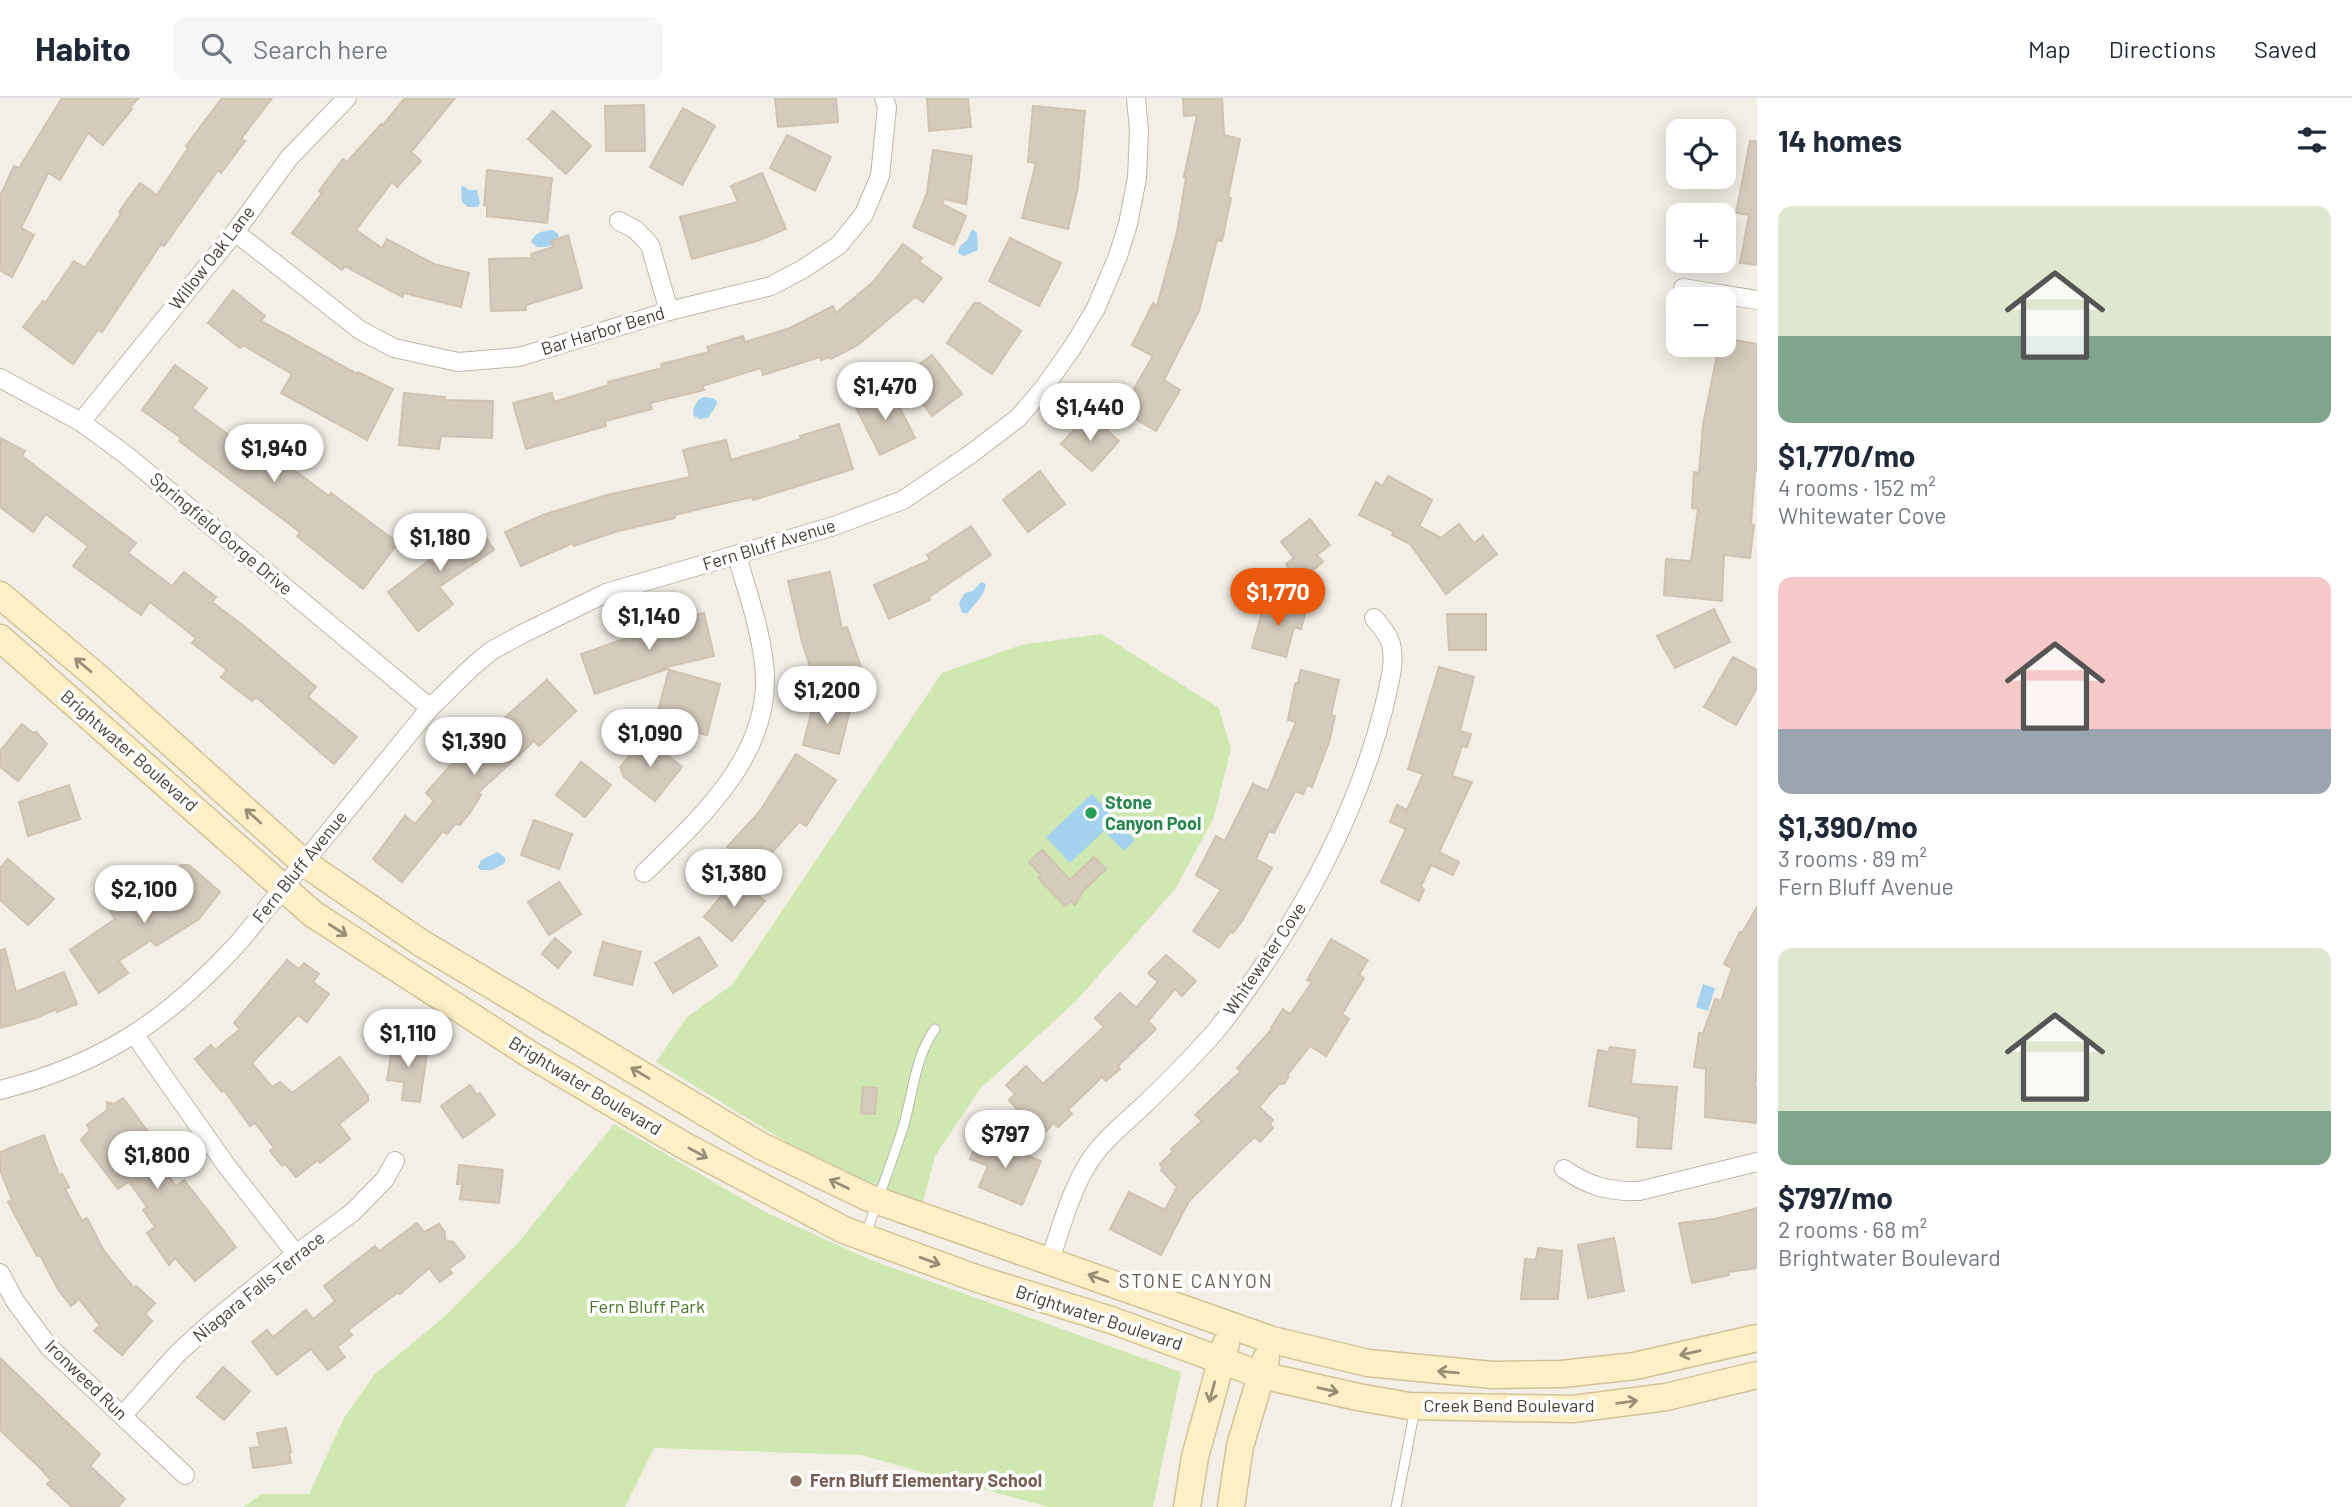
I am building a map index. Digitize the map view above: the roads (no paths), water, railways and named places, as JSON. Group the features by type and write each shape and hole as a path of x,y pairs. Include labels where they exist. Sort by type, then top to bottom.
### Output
{"street":[{"name":"Willow Oak Lane","path":"81,422 235,232 289,158 347,98"},
{"name":"Bar Harbor Bend","path":"235,232 360,330 394,348 458,362 519,357 669,311 771,286 839,245 864,214 880,176 887,107 884,98"},
{"name":"Fern Bluff Avenue","path":"0,1090 64,1071 92,1059 175,1006 209,975 284,888 430,708 491,651 606,593 834,526 903,500 977,450 1018,418 1043,389 1074,345 1096,308 1118,256 1129,225 1137,178 1139,131 1136,98"},
{"path":"619,221 636,230 650,245 669,311"},
{"path":"1736,297 1757,300"},
{"name":"Springfield Gorge Drive","path":"0,378 81,422 126,455 430,708"},
{"path":"644,873 737,771 751,745 760,719 765,665 737,556"},
{"name":"Brightwater Boulevard","path":"0,595 95,675 303,862 421,943 761,1146 877,1201 1232,1326"},
{"name":"Whitewater Cove","path":"1050,1260 1077,1184 1090,1160 1107,1139 1171,1080 1234,1008 1305,901 1356,792 1377,733 1389,687 1393,663 1391,645 1374,618"},
{"name":"Brightwater Boulevard","path":"0,638 313,914 534,1057 696,1152 844,1230 978,1279 1111,1320 1261,1375"},
{"path":"134,1034 226,1165 296,1254"},
{"name":"Niagara Falls Terrace","path":"123,1415 186,1346 296,1254 353,1212 385,1179 395,1161"},
{"path":"1564,1168 1595,1187 1612,1191 1639,1191 1757,1162"},
{"name":"Ironweed Run","path":"0,1273 15,1301 49,1347 185,1475"},
{"path":"1187,1507 1195,1457 1232,1326"},
{"name":"Creek Bend Boulevard","path":"1232,1326 1272,1340 1368,1363 1492,1375 1562,1374 1635,1366 1757,1338"},
{"path":"1231,1507 1240,1446 1272,1340"},
{"name":"Creek Bend Boulevard","path":"1261,1375 1357,1397 1415,1406 1573,1409 1666,1397 1757,1375"}],"lane":[{"path":"866,1237 904,1122 921,1055 936,1029"},
{"path":"1396,1507 1415,1406"}],"water":[{"path":"461,187 469,190 477,190 480,203 478,207 468,207 462,202"},
{"path":"972,229 977,233 978,250 964,256 958,253 960,246 967,240"},
{"path":"553,230 559,235 551,245 537,247 531,242 537,234"},
{"path":"703,397 717,401 708,418 699,419 694,416 693,411"},
{"path":"981,582 986,584 981,596 968,613 962,613 959,603 965,593 973,591"},
{"name":"Stone Canyon Pool","path":"1092,794 1135,840 1124,851 1104,831 1070,863 1046,837"},
{"path":"498,852 505,858 505,863 492,870 480,870 478,867 481,860"},
{"path":"1703,984 1715,988 1708,1011 1696,1007"}],"place":[{"name":"Stone Canyon Pool","path":"1091,813"},
{"name":"Fern Bluff Elementary School","path":"796,1481"}],"district":[{"name":"STONE CANYON","path":"1196,1281"}],"park label":[{"name":"Fern Bluff Park","path":"647,1307"}]}
